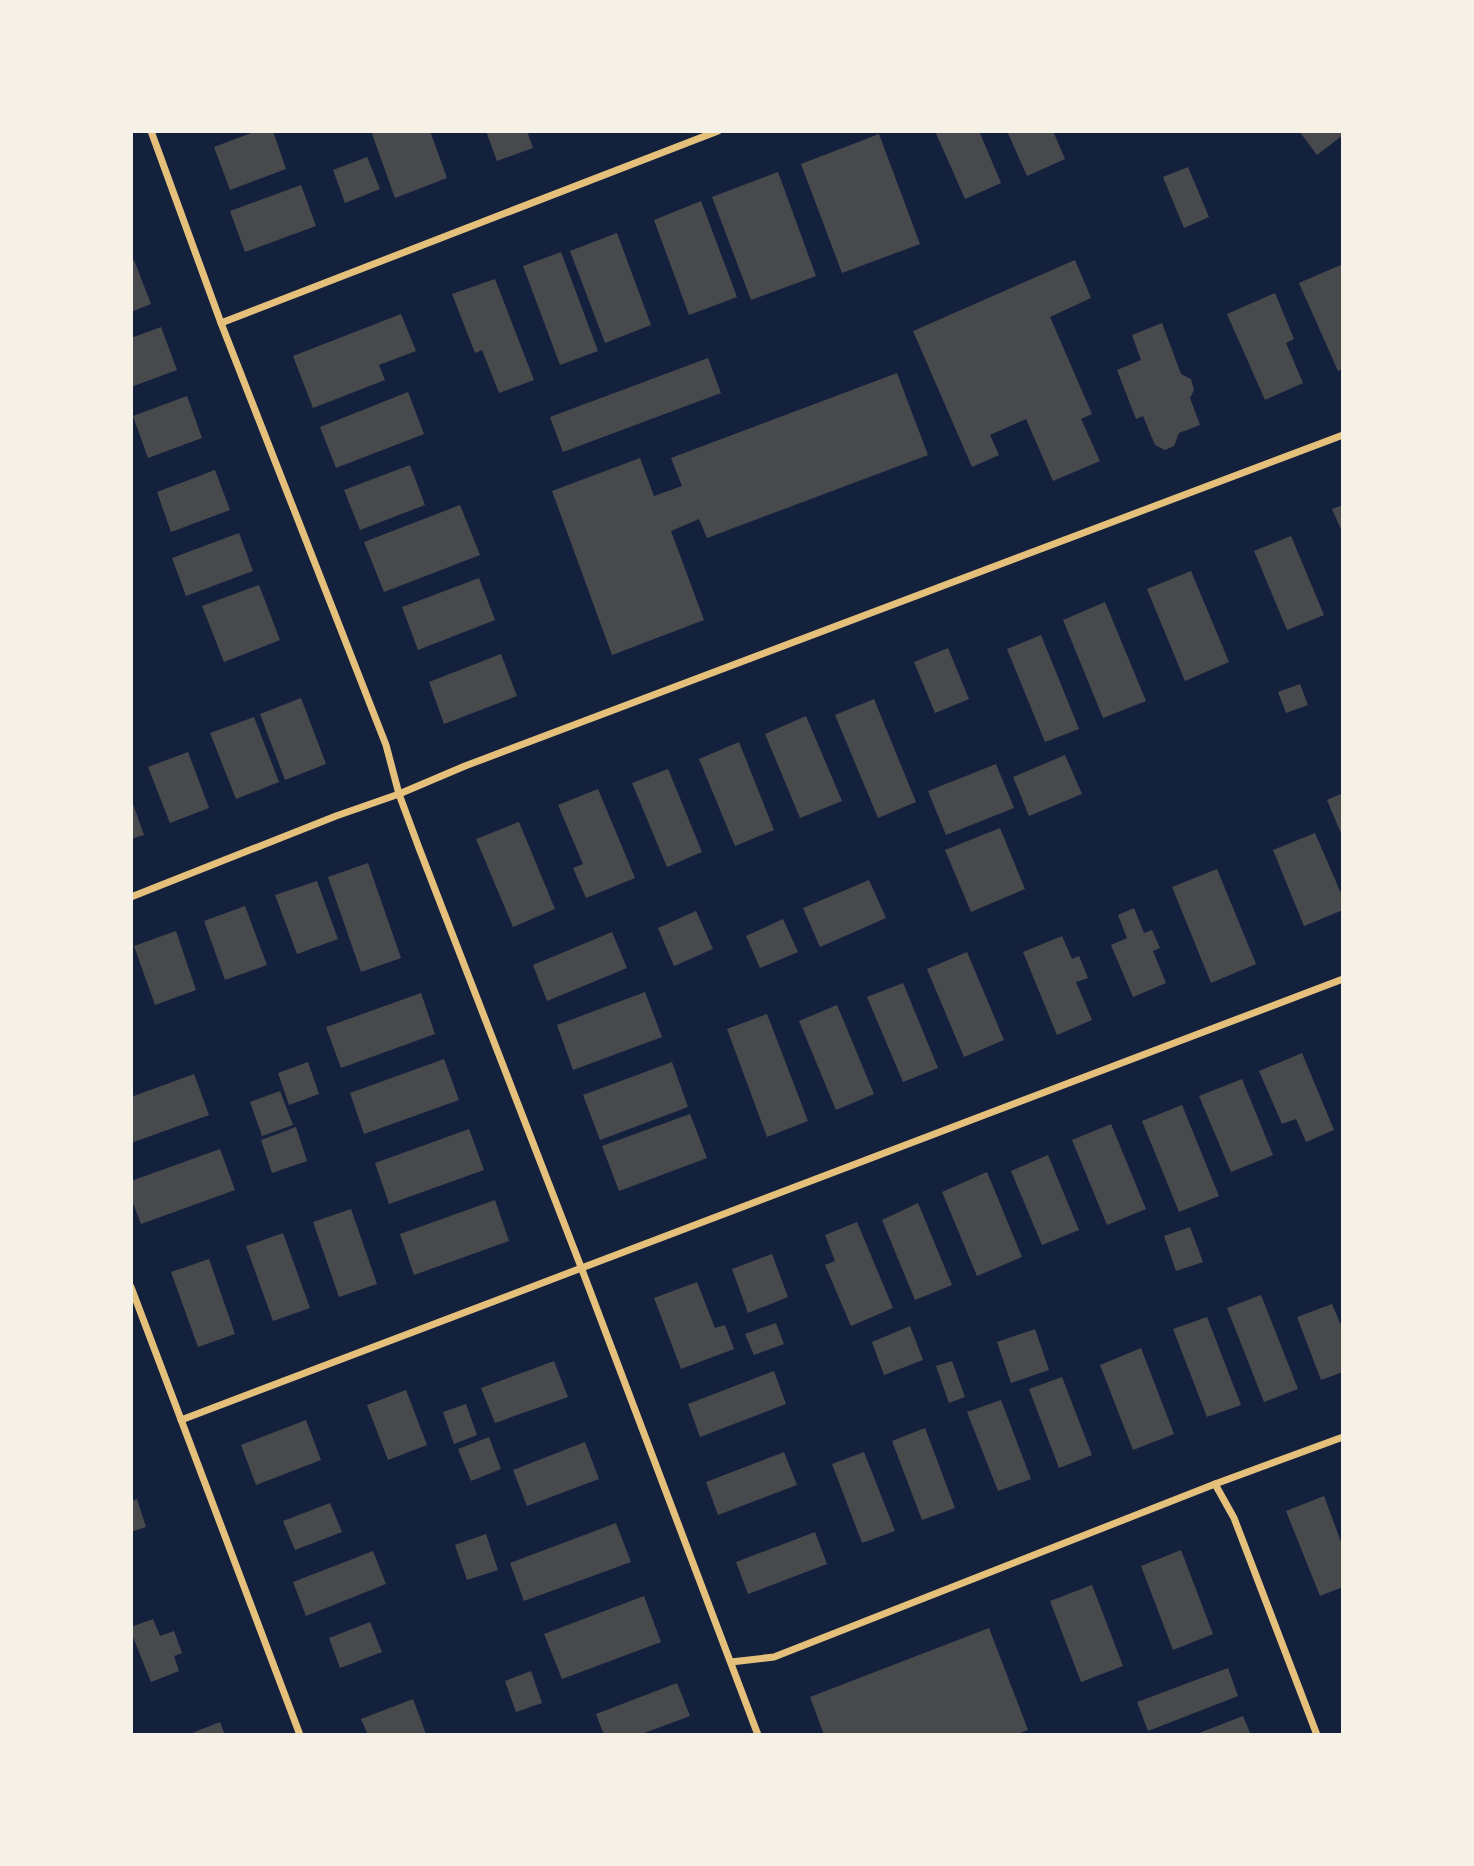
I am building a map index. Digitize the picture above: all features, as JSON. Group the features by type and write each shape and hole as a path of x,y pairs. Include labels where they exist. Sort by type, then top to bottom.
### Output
{"street":[{"path":"151,131 221,323 386,745 399,794 758,1735"},
{"path":"221,323 718,131"},
{"path":"131,897 465,766 1343,435"},
{"path":"181,1420 1343,979"},
{"path":"131,1287 300,1735"},
{"path":"731,1662 774,1657 1343,1437"},
{"path":"1216,1484 1234,1518 1317,1735"}],"building":[{"path":"257,131 273,131 286,169 230,190 214,147"},
{"path":"371,131 430,131 447,178 395,198"},
{"path":"486,131 527,131 533,148 497,161"},
{"path":"935,131 979,131 1001,183 965,199"},
{"path":"1007,131 1053,131 1065,159 1027,176"},
{"path":"1299,131 1343,131 1343,135 1317,155"},
{"path":"879,134 920,244 842,273 801,164"},
{"path":"367,157 380,189 345,203 333,170"},
{"path":"1188,167 1209,217 1184,228 1163,177"},
{"path":"778,172 816,276 751,300 712,197"},
{"path":"301,185 316,226 245,252 230,211"},
{"path":"701,201 737,297 689,315 654,220"},
{"path":"617,233 651,325 605,343 570,251"},
{"path":"561,252 598,351 560,365 523,266"},
{"path":"134,260 151,304 131,312 131,261"},
{"path":"1075,260 1091,298 1050,317 1092,414 1081,419 1100,461 1053,481 1026,419 990,435 999,455 972,467 913,331"},
{"path":"1343,264 1343,369 1338,371 1299,283"},
{"path":"495,279 534,380 499,393 482,350 475,353 452,294"},
{"path":"1275,293 1294,339 1286,343 1303,383 1265,400 1227,314"},
{"path":"401,314 416,351 379,365 385,380 313,408 293,356"},
{"path":"1162,323 1181,374 1191,379 1194,390 1190,398 1200,425 1179,433 1174,446 1165,450 1155,445 1143,416 1136,419 1117,370 1141,360 1132,335"},
{"path":"161,327 177,370 131,387 131,338"},
{"path":"708,358 721,393 563,452 550,417"},
{"path":"897,373 928,455 707,538 699,519 671,531 704,620 612,655 552,491 640,458 654,496 682,486 671,458"},
{"path":"408,392 424,434 336,468 320,427"},
{"path":"187,396 202,438 148,458 133,416"},
{"path":"410,465 425,505 360,530 344,490"},
{"path":"215,470 230,510 171,532 157,492"},
{"path":"460,505 480,555 384,592 364,542"},
{"path":"1343,505 1343,534 1332,509"},
{"path":"239,533 253,571 186,596 172,558"},
{"path":"1291,536 1324,615 1287,630 1254,551"},
{"path":"1191,571 1229,662 1185,681 1147,589"},
{"path":"479,578 495,620 418,650 402,607"},
{"path":"259,585 280,640 224,662 202,606"},
{"path":"1105,602 1146,701 1103,718 1063,620"},
{"path":"1041,635 1079,729 1045,742 1007,649"},
{"path":"948,648 969,699 935,713 914,662"},
{"path":"501,654 517,696 444,724 429,682"},
{"path":"1300,684 1308,705 1286,713 1278,692"},
{"path":"301,698 326,764 285,780 260,714"},
{"path":"874,699 916,802 878,818 835,715"},
{"path":"806,716 842,801 800,818 765,734"},
{"path":"254,717 279,782 236,799 210,733"},
{"path":"739,742 774,830 735,846 699,759"},
{"path":"188,752 209,808 170,823 148,767"},
{"path":"1065,755 1082,794 1029,816 1013,777"},
{"path":"996,764 1014,808 946,835 928,791"},
{"path":"668,769 702,852 667,867 632,783"},
{"path":"598,789 635,878 586,898 573,868 583,864 558,805"},
{"path":"1343,793 1343,838 1327,800"},
{"path":"131,802 144,835 131,839"},
{"path":"519,822 555,909 513,927 476,839"},
{"path":"1000,828 1025,889 971,912 945,850"},
{"path":"1315,833 1343,898 1343,910 1304,926 1273,850"},
{"path":"368,863 401,958 361,972 328,877"},
{"path":"1217,869 1256,964 1211,983 1172,887"},
{"path":"869,880 886,918 820,947 803,908"},
{"path":"317,881 338,939 297,954 275,895"},
{"path":"245,906 267,965 225,980 204,921"},
{"path":"1134,908 1144,933 1152,930 1160,948 1153,951 1166,983 1133,997 1111,945 1127,938 1118,915"},
{"path":"696,911 713,949 674,966 658,928"},
{"path":"783,919 798,952 760,968 746,936"},
{"path":"176,931 196,990 155,1005 134,946"},
{"path":"612,932 627,968 547,1001 533,965"},
{"path":"1062,936 1072,959 1079,956 1088,978 1076,982 1092,1020 1057,1035 1023,952"},
{"path":"967,952 1004,1040 964,1057 927,969"},
{"path":"903,983 938,1068 903,1082 867,997"},
{"path":"645,992 662,1037 573,1070 557,1025"},
{"path":"421,993 435,1034 341,1068 326,1027"},
{"path":"837,1005 874,1094 836,1110 799,1021"},
{"path":"767,1014 808,1121 767,1137 727,1029"},
{"path":"1302,1053 1334,1130 1306,1142 1296,1119 1282,1124 1259,1071"},
{"path":"444,1059 459,1100 364,1134 350,1093"},
{"path":"308,1062 319,1094 289,1105 278,1073"},
{"path":"672,1062 688,1107 600,1140 583,1095"},
{"path":"194,1074 209,1115 131,1143 131,1097"},
{"path":"1242,1079 1273,1155 1231,1172 1199,1096"},
{"path":"280,1091 293,1125 262,1136 250,1102"},
{"path":"1182,1105 1219,1196 1179,1212 1142,1121"},
{"path":"690,1114 707,1158 619,1191 602,1146"},
{"path":"1111,1124 1146,1209 1107,1225 1072,1140"},
{"path":"296,1127 307,1161 272,1173 261,1140"},
{"path":"469,1129 484,1170 389,1204 375,1163"},
{"path":"220,1149 235,1190 141,1224 131,1198 131,1181"},
{"path":"1048,1155 1079,1230 1042,1245 1011,1171"},
{"path":"987,1172 1022,1257 977,1276 942,1192"},
{"path":"495,1200 509,1241 414,1275 400,1234"},
{"path":"918,1203 952,1285 915,1300 882,1220"},
{"path":"351,1209 377,1284 339,1297 313,1222"},
{"path":"857,1222 893,1308 851,1326 825,1265 835,1261 825,1235"},
{"path":"1190,1227 1203,1262 1176,1271 1164,1236"},
{"path":"283,1233 310,1308 273,1321 246,1246"},
{"path":"772,1254 788,1297 748,1313 732,1269"},
{"path":"209,1259 235,1334 198,1347 171,1272"},
{"path":"697,1282 715,1328 725,1325 734,1349 681,1369 654,1298"},
{"path":"1261,1295 1298,1389 1264,1402 1227,1308"},
{"path":"1332,1304 1343,1330 1343,1372 1321,1380 1297,1317"},
{"path":"1207,1317 1241,1405 1207,1417 1173,1329"},
{"path":"776,1323 784,1344 754,1355 745,1334"},
{"path":"910,1326 923,1360 884,1375 872,1342"},
{"path":"1035,1329 1049,1370 1011,1383 997,1342"},
{"path":"1141,1348 1174,1434 1133,1450 1100,1365"},
{"path":"554,1361 568,1397 495,1423 481,1388"},
{"path":"952,1361 965,1397 949,1403 936,1366"},
{"path":"774,1371 786,1404 700,1437 688,1404"},
{"path":"1062,1377 1092,1455 1059,1468 1029,1389"},
{"path":"406,1390 427,1445 388,1460 367,1405"},
{"path":"1001,1400 1031,1479 998,1491 967,1412"},
{"path":"466,1404 477,1435 454,1444 443,1412"},
{"path":"306,1420 321,1460 256,1485 241,1445"},
{"path":"925,1428 955,1508 922,1520 892,1441"},
{"path":"489,1437 501,1469 471,1481 458,1449"},
{"path":"585,1442 599,1479 527,1506 513,1470"},
{"path":"784,1452 797,1485 718,1515 706,1482"},
{"path":"864,1452 895,1531 862,1543 832,1464"},
{"path":"1324,1496 1343,1547 1343,1587 1320,1596 1286,1511"},
{"path":"137,1499 146,1527 131,1532 131,1501"},
{"path":"330,1503 342,1532 295,1550 283,1521"},
{"path":"616,1523 631,1562 524,1601 510,1563"},
{"path":"815,1532 827,1564 748,1594 736,1562"},
{"path":"486,1534 498,1570 467,1580 455,1545"},
{"path":"1181,1550 1213,1634 1173,1650 1141,1566"},
{"path":"373,1551 386,1584 306,1616 293,1582"},
{"path":"1092,1585 1123,1666 1081,1682 1050,1601"},
{"path":"644,1596 661,1642 562,1679 544,1634"},
{"path":"153,1619 160,1636 174,1631 182,1653 174,1656 179,1671 151,1682 131,1627"},
{"path":"370,1622 382,1652 340,1668 329,1638"},
{"path":"989,1628 1028,1730 1015,1735 824,1735 810,1697"},
{"path":"1228,1668 1238,1696 1148,1731 1137,1702"},
{"path":"531,1671 542,1703 516,1712 505,1681"},
{"path":"677,1683 690,1716 639,1735 604,1735 596,1714"},
{"path":"413,1699 426,1734 368,1735 361,1719"},
{"path":"1243,1716 1251,1735 1194,1735"},
{"path":"220,1722 225,1735 187,1735"}]}
